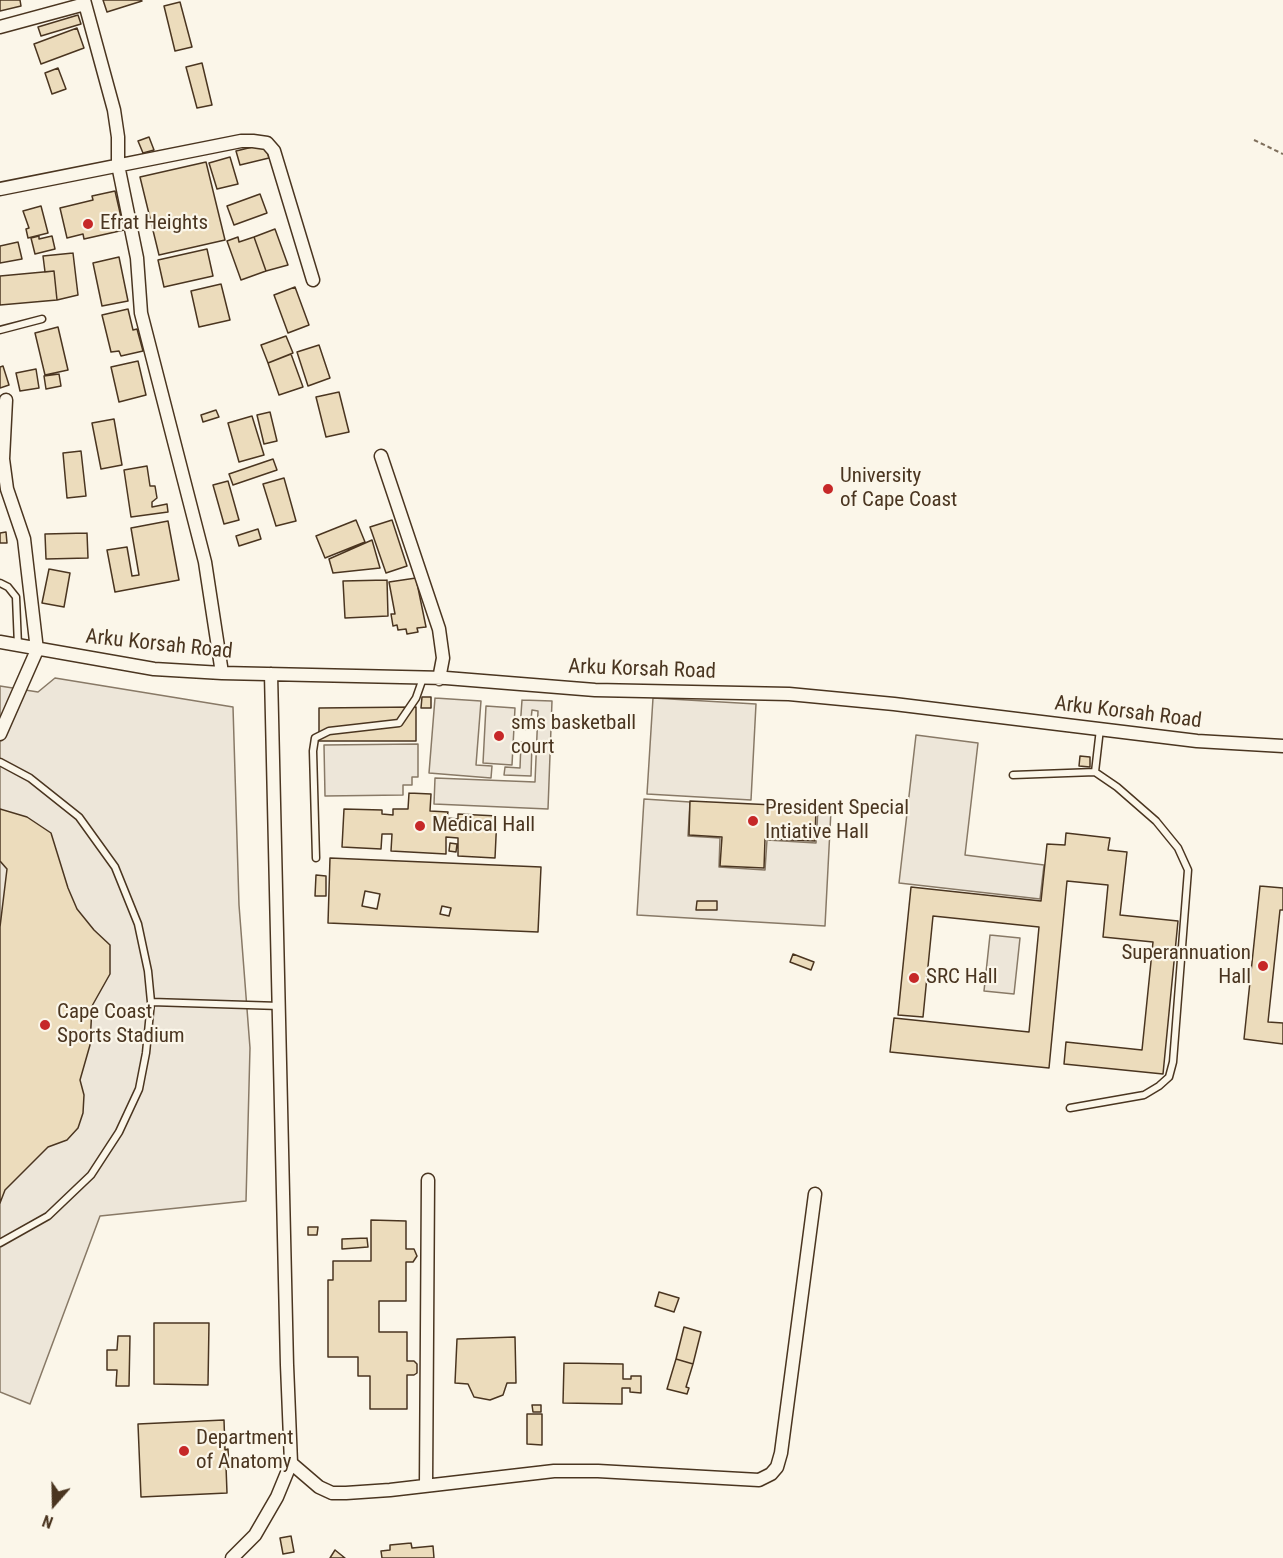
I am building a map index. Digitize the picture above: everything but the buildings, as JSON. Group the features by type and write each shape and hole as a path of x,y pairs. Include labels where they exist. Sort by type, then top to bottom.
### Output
{"street":[{"path":"0,27 84,2 114,110 118,137 118,165 137,258 141,313 205,562 222,673"},
{"path":"0,189 241,141 267,143 274,151 313,280"},
{"path":"0,734 37,650 24,539 7,489 3,459 6,400"},
{"path":"381,456 439,628 443,658 439,679"},
{"name":"Arku Korsah Road","path":"0,642 154,669 222,673 423,677 595,690 789,694 894,704 1197,741 1283,746"},
{"path":"232,1558 255,1535 277,1497 291,1463 272,674"},
{"path":"426,1485 428,1180"},
{"path":"291,1463 319,1487 332,1493 390,1490 554,1471 598,1471 759,1480 771,1474 777,1467 781,1453 815,1194"}],"lane":[{"path":"0,330 42,319"},
{"path":"0,583 8,587 16,597 18,646"},
{"path":"316,858 313,751 315,738 329,731 399,723 416,698 423,677"},
{"path":"1095,772 1100,729"},
{"path":"0,762 30,778 79,818 115,867 138,924 148,971 151,1002 146,1053 139,1089 119,1132 91,1175 48,1216 0,1243"},
{"path":"1013,775 1095,772 1117,787 1155,821 1178,848 1188,870 1173,1062 1169,1077 1144,1095 1070,1108"},
{"path":"151,1002 280,1006"}],"path":[{"path":"1254,140 1283,154"}],"shaded area":[{"name":"Cape Coast Sports Stadium","path":"55,678 233,707 239,905 250,1048 246,1201 100,1216 30,1404 0,1392 0,686 38,692"},
{"path":"435,698 481,701 476,765 492,766 491,778 429,773"},
{"path":"653,698 756,704 751,800 647,794"},
{"path":"522,700 552,701 548,809 434,804 435,778 535,782 538,711 532,710 530,730 520,729"},
{"name":"sms basketball court","path":"486,706 515,708 512,765 483,763"},
{"path":"916,735 978,743 965,855 1044,865 1040,899 899,883"},
{"path":"521,742 532,743 531,776 504,775 505,767 520,768"},
{"path":"418,744 418,777 412,777 412,785 403,785 403,795 325,796 324,745"},
{"path":"644,799 690,802 688,836 720,838 719,867 765,870 767,840 816,843 818,809 831,810 825,926 637,915"},
{"path":"990,935 1020,938 1014,994 984,991"}],"place":[{"name":"Efrat Heights","path":"88,224"},
{"name":"University of Cape Coast","path":"828,489"},
{"name":"sms basketball court","path":"499,736"},
{"name":"President Special Intiative Hall","path":"753,821"},
{"name":"Medical Hall","path":"420,826"},
{"name":"Superannuation Hall","path":"1263,966"},
{"name":"SRC Hall","path":"914,978"},
{"name":"Cape Coast Sports Stadium","path":"45,1025"},
{"name":"Department of Anatomy","path":"184,1451"}]}
